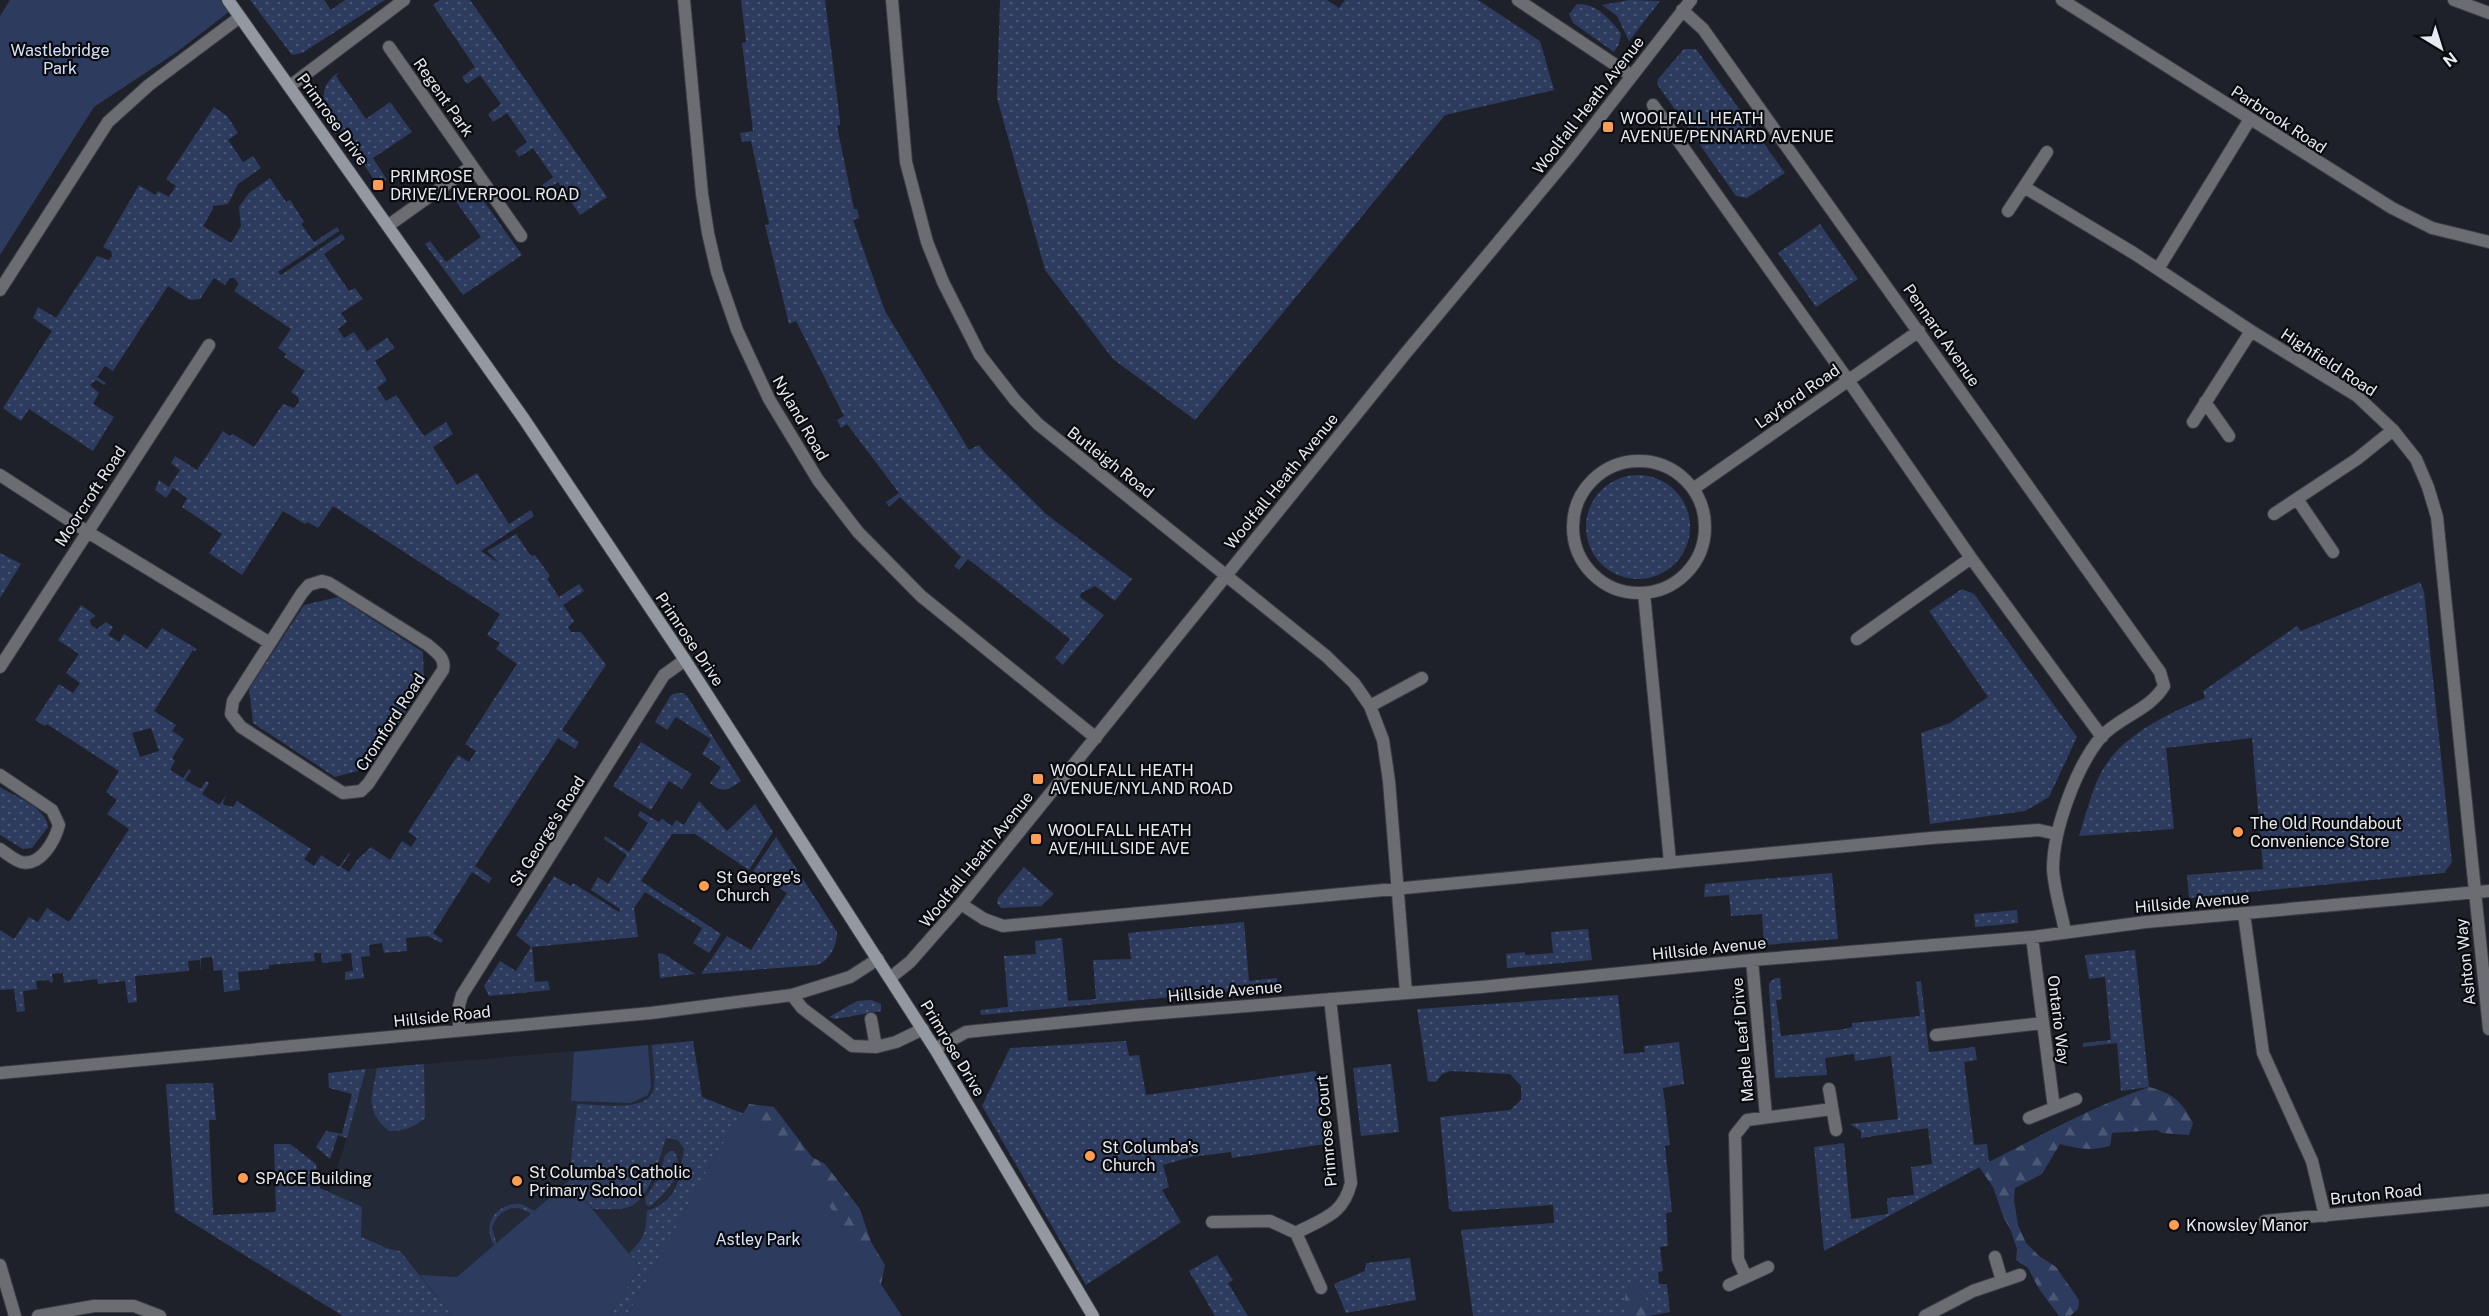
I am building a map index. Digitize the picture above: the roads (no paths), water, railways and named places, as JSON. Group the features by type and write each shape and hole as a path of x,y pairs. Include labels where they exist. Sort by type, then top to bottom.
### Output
{"street":[{"name":"Primrose Drive","path":"228,0 524,419 685,660 923,1029 1093,1316"},
{"path":"290,86 404,0"},
{"name":"Nyland Road","path":"684,0 700,183 708,233 717,272 736,330 768,399 818,480 858,532 921,596 1096,738"},
{"name":"Butleigh Road","path":"892,0 906,162 927,242 943,282 980,355 1015,400 1038,424 1326,656 1353,683 1370,706 1383,740 1389,781 1406,993"},
{"path":"1518,0 1632,76"},
{"name":"Woolfall Heath Avenue","path":"890,978 910,962 961,904 1405,354 1569,157 1691,0"},
{"name":"Parbrook Road","path":"2062,0 2392,208 2432,228 2489,242"},
{"path":"2454,0 2489,13"},
{"name":"Pennard Avenue","path":"1682,10 1703,28 2160,672 2164,686 2158,696 2102,737"},
{"path":"0,290 108,122 149,85 240,17"},
{"name":"Regent Park","path":"389,47 521,236"},
{"path":"1653,105 1971,558 2102,737 2075,782 2056,834 2053,870 2065,932"},
{"path":"2158,269 2250,119"},
{"path":"2008,211 2047,152"},
{"path":"389,225 472,166"},
{"name":"Highfield Road","path":"2024,187 2357,396 2393,430 2416,459 2437,517 2475,892"},
{"path":"2193,422 2251,330"},
{"name":"Layford Road","path":"1693,489 1919,331"},
{"name":"Moorcroft Road","path":"0,667 86,531 209,345"},
{"path":"2205,402 2229,436"},
{"path":"2274,514 2357,459 2393,430"},
{"path":"1639,461 1660,464 1678,474 1693,489 1702,507 1705,526 1702,546 1694,564 1681,578 1664,588 1644,593 1623,591 1604,583 1588,569 1578,551 1573,530 1576,509 1585,490 1599,474 1618,464 1639,461"},
{"path":"0,475 86,531 270,643"},
{"path":"2297,499 2333,552"},
{"path":"1857,639 1971,558"},
{"name":"Cromford Road","path":"322,581 329,583 428,645 445,664 368,784 361,791 349,794 343,793 241,727 233,718 231,709 233,700 270,643 309,585 322,581"},
{"path":"1644,593 1670,862"},
{"name":"St George's Road","path":"459,1030 459,1006 462,995 664,675 685,660"},
{"path":"1370,706 1422,678"},
{"path":"0,775 52,810 59,825 48,848 35,860 20,862 0,849"},
{"path":"961,904 984,919 1003,926 1670,862 2039,830 2056,834"},
{"name":"Hillside Avenue","path":"935,1049 966,1032 1752,960 2032,937 2489,891"},
{"name":"Ashton Way","path":"2475,892 2489,1029"},
{"path":"2244,914 2263,1053 2312,1161 2325,1216"},
{"name":"Ontario Way","path":"2032,937 2054,1108"},
{"name":"Hillside Road","path":"0,1073 651,1013 792,995 850,977 878,959"},
{"name":"Maple Leaf Drive","path":"1752,960 1766,1116"},
{"path":"792,995 802,1008 852,1046 876,1047 896,1042 923,1029"},
{"name":"Primrose Court","path":"1296,1233 1338,1210 1347,1196 1351,1183 1330,999"},
{"path":"871,1019 876,1047"},
{"path":"1936,1035 2043,1023"},
{"path":"1829,1089 1836,1130"},
{"path":"2030,1118 2076,1099"},
{"name":"Maple Leaf Drive","path":"1746,1277 1738,1259 1735,1135 1747,1120 1832,1109"},
{"name":"Bruton Road","path":"2265,1221 2489,1200"},
{"path":"1212,1222 1270,1221 1296,1233 1322,1288"},
{"path":"1995,1257 2002,1281"},
{"path":"0,1266 15,1316"},
{"path":"1729,1285 1768,1267"},
{"path":"1925,1316 1951,1301 2020,1275"},
{"path":"38,1316 94,1306 134,1306 160,1316"}],"place":[{"name":"WOOLFALL HEATH AVENUE/PENNARD AVENUE","path":"1608,127"},
{"name":"PRIMROSE DRIVE/LIVERPOOL ROAD","path":"378,185"},
{"name":"WOOLFALL HEATH AVENUE/NYLAND ROAD","path":"1038,779"},
{"name":"The Old Roundabout Convenience Store","path":"2238,832"},
{"name":"WOOLFALL HEATH AVE/HILLSIDE AVE","path":"1036,839"},
{"name":"St George's Church","path":"704,886"},
{"name":"St Columba's Church","path":"1090,1156"},
{"name":"SPACE Building","path":"243,1178"},
{"name":"St Columba's Catholic Primary School","path":"517,1181"},
{"name":"Knowsley Manor","path":"2174,1225"}],"park label":[{"name":"Wastlebridge Park","path":"60,59"},
{"name":"Astley Park","path":"758,1239"}]}
